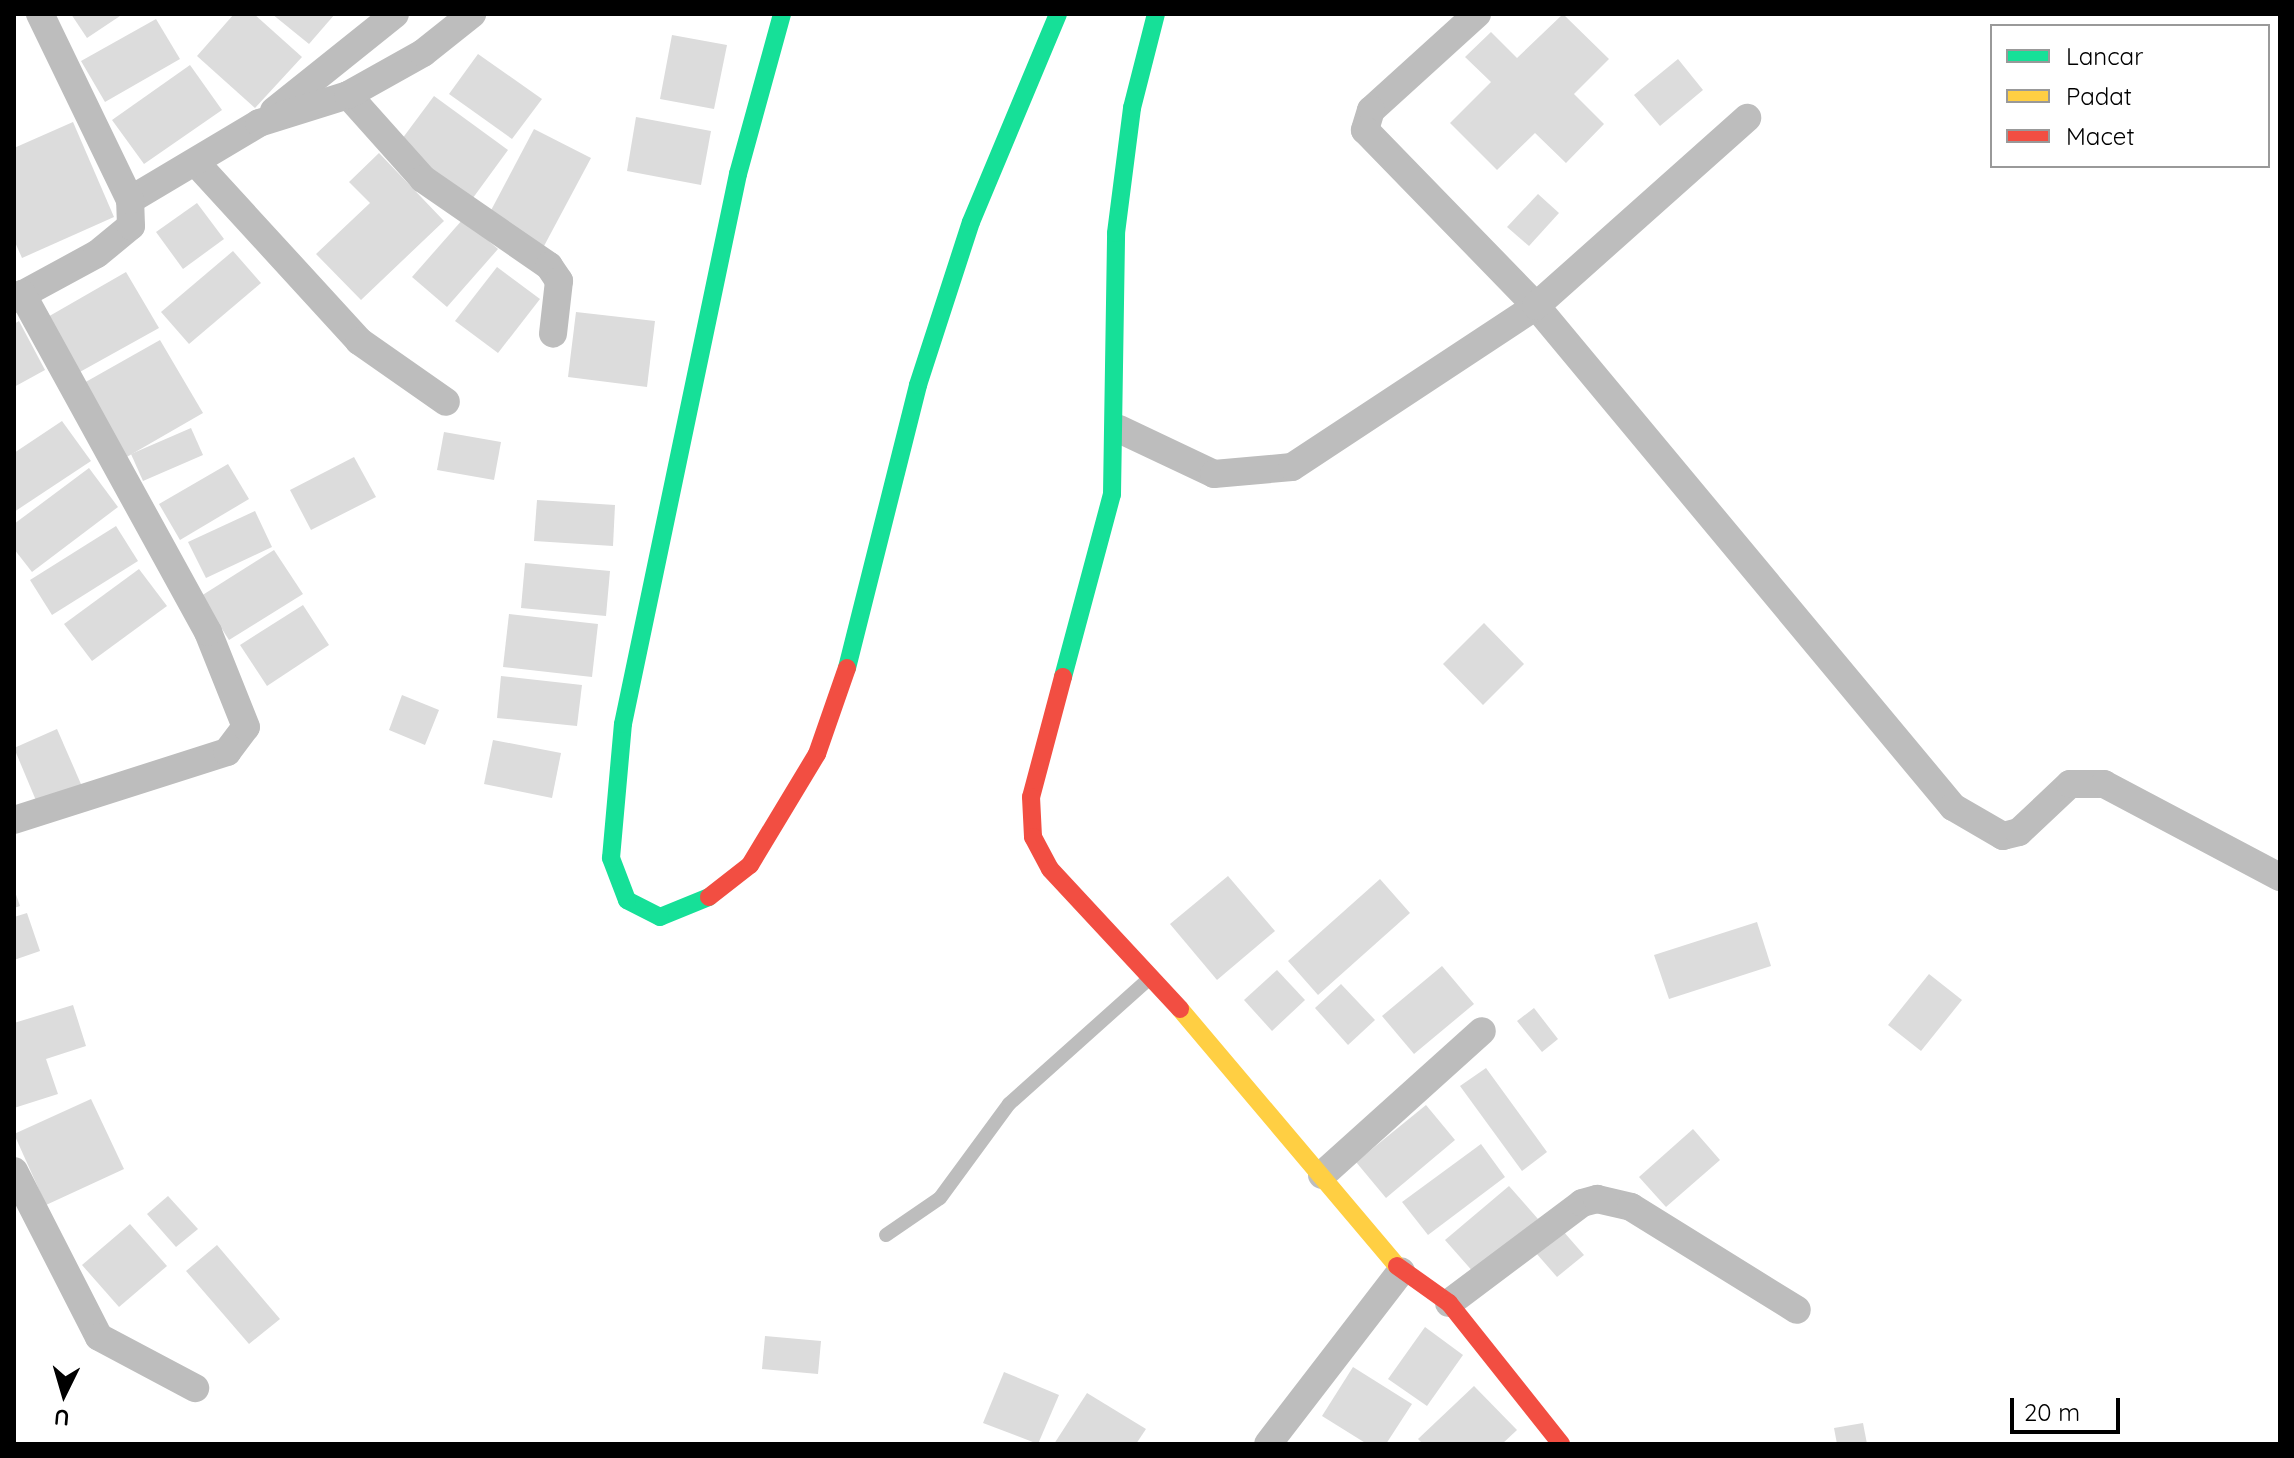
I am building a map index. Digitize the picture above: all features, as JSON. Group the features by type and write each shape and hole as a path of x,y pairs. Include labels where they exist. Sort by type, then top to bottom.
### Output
{"street":[{"path":"14,820 227,752 246,727 200,618 18,296 124,237 130,200 40,14"},
{"path":"130,200 198,165 259,123 395,14"},
{"path":"259,123 348,95 423,53 472,14"},
{"path":"782,14 735,189 623,724 611,858 627,900 660,917 695,908 750,865 817,754 855,646 923,370 971,222 1058,14"},
{"path":"1156,14 1132,108 1116,233 1119,429 1112,494 1031,797 1033,837 1050,869 1150,978 1322,1175 1401,1271 1449,1303 1561,1444"},
{"path":"1477,14 1371,110 1365,130 1536,306 1632,430 1970,822 2003,836 2019,832 2070,784 2104,784 2280,877"},
{"path":"348,95 423,179 549,266 559,281 553,334"},
{"path":"1119,429 1214,474 1292,467 1536,306 1747,118"},
{"path":"198,165 359,341 446,402"},
{"path":"1322,1175 1482,1031"},
{"path":"14,1171 99,1337 195,1388"},
{"path":"1449,1303 1582,1203 1597,1199 1631,1207 1797,1310"},
{"path":"1268,1444 1401,1271"}],"lane":[{"path":"886,1235 940,1198 1009,1104 1150,978"}],"building":[{"path":"71,14 123,14 87,38"},
{"path":"234,14 254,14 302,57 255,108 197,56"},
{"path":"272,14 335,14 309,44"},
{"path":"1563,14 1609,59 1574,94 1604,124 1566,163 1535,133 1497,170 1450,123 1491,82 1465,57 1491,32 1517,58"},
{"path":"156,19 180,59 105,102 81,61"},
{"path":"672,35 727,45 714,109 660,99"},
{"path":"478,54 542,99 512,139 449,94"},
{"path":"1678,59 1703,90 1660,126 1634,95"},
{"path":"190,65 222,110 144,164 112,120"},
{"path":"434,96 508,150 470,202 396,147"},
{"path":"636,117 711,131 701,185 627,171"},
{"path":"73,122 114,217 22,258 14,240 14,148"},
{"path":"534,129 591,158 544,246 488,216"},
{"path":"379,153 444,221 361,300 316,254 370,203 349,182"},
{"path":"1538,194 1559,213 1529,246 1507,227"},
{"path":"197,203 224,239 183,269 156,232"},
{"path":"463,219 498,249 447,307 412,277"},
{"path":"233,251 261,283 189,344 161,312"},
{"path":"497,267 540,299 498,353 455,321"},
{"path":"126,272 159,328 78,373 46,318"},
{"path":"576,312 655,321 647,387 568,377"},
{"path":"19,321 45,370 14,387 14,324"},
{"path":"160,340 203,413 118,462 75,388"},
{"path":"62,421 91,461 14,512 14,453"},
{"path":"191,428 203,455 143,481 131,454"},
{"path":"444,432 501,442 494,480 437,470"},
{"path":"354,457 376,497 311,530 290,490"},
{"path":"228,464 249,499 180,540 159,504"},
{"path":"89,468 118,507 32,572 14,549 14,524"},
{"path":"537,500 615,505 613,546 534,541"},
{"path":"255,511 272,547 206,578 188,542"},
{"path":"116,526 138,561 52,615 30,580"},
{"path":"274,550 303,594 229,640 201,596"},
{"path":"525,563 610,571 606,616 521,608"},
{"path":"139,569 167,606 92,661 64,624"},
{"path":"303,605 329,645 267,686 240,645"},
{"path":"509,614 598,624 592,677 503,667"},
{"path":"1484,623 1524,664 1483,705 1443,664"},
{"path":"501,676 582,685 577,726 497,718"},
{"path":"402,695 439,710 425,745 389,730"},
{"path":"57,729 84,791 40,810 14,748"},
{"path":"493,740 561,753 552,798 484,784"},
{"path":"1228,876 1275,931 1217,980 1170,924"},
{"path":"1380,879 1410,913 1318,995 1288,961"},
{"path":"14,889 20,906 14,908"},
{"path":"27,913 40,951 14,960 14,917"},
{"path":"1757,922 1771,966 1669,999 1654,955"},
{"path":"1442,966 1474,1004 1414,1054 1382,1016"},
{"path":"1277,970 1305,1000 1272,1031 1244,1000"},
{"path":"1929,974 1962,1000 1921,1051 1888,1025"},
{"path":"1341,984 1375,1020 1348,1045 1315,1008"},
{"path":"73,1005 86,1046 46,1059 58,1094 14,1108 14,1023"},
{"path":"1534,1008 1558,1039 1542,1052 1517,1021"},
{"path":"1486,1068 1547,1152 1522,1171 1460,1086"},
{"path":"91,1099 124,1169 46,1205 14,1134"},
{"path":"1426,1105 1455,1140 1386,1198 1356,1162"},
{"path":"1693,1129 1720,1160 1666,1207 1639,1177"},
{"path":"1481,1144 1505,1177 1428,1235 1402,1202"},
{"path":"1509,1186 1538,1219 1475,1274 1445,1240"},
{"path":"168,1196 198,1229 176,1247 147,1214"},
{"path":"130,1224 167,1266 119,1307 82,1265"},
{"path":"1563,1231 1584,1255 1557,1277 1536,1253"},
{"path":"217,1245 280,1319 249,1344 186,1271"},
{"path":"1425,1327 1463,1355 1427,1406 1388,1379"},
{"path":"765,1336 821,1341 818,1374 762,1369"},
{"path":"1353,1367 1412,1404 1386,1444 1367,1444 1322,1416"},
{"path":"1004,1372 1059,1395 1038,1444 983,1423"},
{"path":"1474,1386 1517,1430 1502,1444 1423,1444 1418,1439"},
{"path":"1087,1393 1146,1429 1136,1444 1054,1444"},
{"path":"1863,1423 1867,1444 1837,1444 1834,1428"}],"traffic: fast":[{"path":"709,897 660,917 627,900 611,858 623,724 738,174 782,14"},
{"path":"847,668 918,385 971,222 1058,14"},
{"path":"1063,677 1112,494 1116,233 1132,108 1156,14"}],"traffic: slow":[{"path":"1180,1009 1397,1266"}],"traffic: jam":[{"path":"709,897 750,865 817,754 847,668"},
{"path":"1063,677 1031,797 1033,837 1050,869 1180,1009"},
{"path":"1397,1266 1449,1303 1561,1444"}]}
